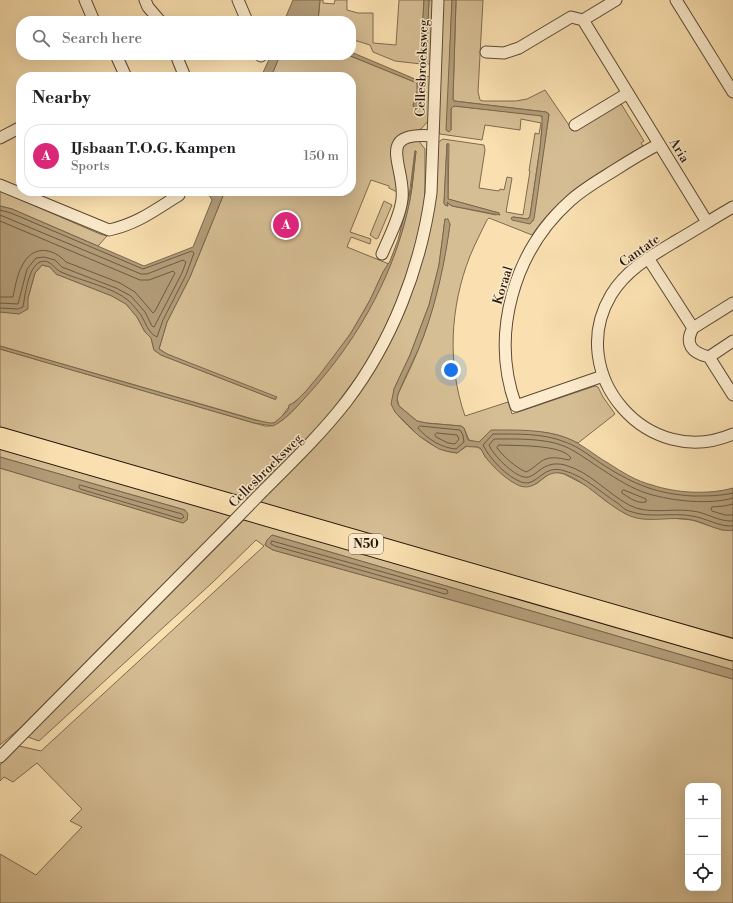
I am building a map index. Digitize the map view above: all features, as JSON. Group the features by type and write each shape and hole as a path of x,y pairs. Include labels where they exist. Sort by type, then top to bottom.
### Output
{"highway":[{"name":"N50","path":"0,432 733,644"},
{"name":"N50","path":"0,438 733,650"}],"street":[{"path":"85,0 92,16"},
{"path":"145,0 153,16"},
{"path":"238,0 245,16"},
{"name":"Cellesbroeksweg","path":"0,757 314,440 362,379 381,348 403,299 416,261 430,199 438,0"},
{"path":"486,52 504,53 519,48 571,17 583,20 616,0"},
{"path":"676,0 733,92"},
{"name":"Aria","path":"583,20 707,222"},
{"path":"118,60 124,72"},
{"path":"178,60 183,72"},
{"path":"575,125 628,93"},
{"path":"0,138 16,130"},
{"name":"Cellesbroeksweg","path":"382,254 403,197 401,176 396,155 397,146 409,136 432,136"},
{"name":"Koraal","path":"603,376 516,406 510,384 506,353 509,307 518,277 527,256 539,236 559,212 588,187 659,144"},
{"path":"0,186 16,192"},
{"path":"25,196 109,230 124,227 138,221 175,196"},
{"name":"Cantate","path":"733,207 648,258 632,270 611,296 602,316 598,337 599,358 603,376 613,396 627,414 636,422 657,434 681,441 693,442 718,439 733,434"},
{"path":"648,258 692,328"},
{"path":"733,303 692,328 688,336 692,348 696,352 709,356 733,395"},
{"path":"709,356 733,342"}],"shaded area":[{"path":"320,0 323,0 323,3 334,4 335,0 347,0 347,10 358,13 373,13 373,43 396,45 399,0 424,0 421,64 395,61 373,52 370,45 356,41 356,16 318,16"},
{"path":"429,0 435,0 432,63 425,64"},
{"path":"441,0 452,0 447,131 451,130 451,109 454,106 539,115 543,118 530,216 528,219 513,217 533,221 549,114 546,112 454,101 456,0 483,0 478,92 480,100 516,101 527,99 545,90 573,131 620,102 644,141 641,143 643,146 597,174 568,195 543,220 532,235 489,218 487,220 463,275 458,295 453,336 455,376 465,416 508,402 512,414 595,386 598,387 615,414 578,443 565,437 553,434 530,432 481,440 479,443 469,440 464,428 461,426 417,421 399,406 397,398 398,394 412,365 429,321 443,266 450,224 445,219 439,265 429,305 410,355 394,389 395,412 415,432 439,448 457,453 467,446 481,449 486,458 497,469 519,485 536,484 549,474 556,472 564,474 587,486 626,514 692,520 722,530 733,530 733,638 258,503 328,430 404,308 437,143 443,139 484,145 485,150 479,188 499,191 500,189 504,190 507,177 512,178 506,212 523,215 535,133 539,134 541,123 521,119 520,130 485,125 482,140 440,134","holes":["447,144 449,144 448,199 499,213 496,215 452,206 446,202 448,206 445,205"]},
{"path":"356,58 417,83 418,86 416,97 413,105 416,110 423,105 426,79 425,76 430,77 429,120 421,129 404,134 396,170 397,192 389,188 389,186 371,180 350,232 371,239 370,244 351,237 347,247 389,264 369,302 335,357 314,383 289,406 280,418 274,423 270,424 0,346 0,312 19,313 28,298 35,273 42,265 50,267 56,274 112,296 126,304 137,317 145,332 151,338 154,350 161,355 276,399 167,354 159,349 167,322 190,277 223,196 356,196 356,72 273,72 278,60 356,60"},
{"path":"418,140 425,149 424,208 409,277 387,325 369,360 325,420 249,499 0,427 0,349 266,426 274,425 286,418 328,370 344,348 359,326 385,278 403,226 413,181 416,151 409,197 400,162 400,153 406,142"},
{"path":"0,191 107,236 98,246 12,209 0,206"},
{"path":"384,201 392,205 378,238 376,239 370,235"},
{"path":"0,442 237,510 19,729 0,745 0,468 183,523 187,520 185,510 0,457"},
{"path":"250,514 733,653 733,670 272,535 265,545 273,550 733,679 733,903 0,903 0,854 36,875 82,827 70,821 82,809 37,763 13,782 4,777 0,781 0,765 19,746 41,751 264,546 256,540 213,582 39,741 28,737"}],"water":[{"path":"293,0 320,0 318,16 286,16"},
{"path":"424,0 429,0 426,63 423,64 420,62"},
{"path":"452,0 456,0 454,101 546,112 549,114 534,219 530,224 512,220 511,218 528,219 530,216 540,148 542,116 454,106 451,109 451,130 449,132 446,130"},
{"path":"356,54 415,79 419,79 422,75 425,76 426,79 422,108 416,110 413,106 417,92 417,83 356,58"},
{"path":"269,60 278,60 273,72 263,72"},
{"path":"448,143 448,199 499,213 500,215 452,206 447,202 448,206 445,205"},
{"path":"415,151 411,194 404,226 386,276 374,300 361,324 330,368 294,409 284,419 273,426 254,423 0,349 0,346 255,420 274,423 288,410 289,405 295,402 306,391 321,373 351,333 370,300 383,272 390,261 398,240 411,189"},
{"path":"210,196 223,196 190,277 167,322 159,349 167,354 277,397 276,399 161,355 154,350 151,338 145,332 137,317 126,304 112,296 56,274 50,267 42,265 35,273 28,298 28,309 19,314 0,312 0,206 12,209 144,266 193,247 212,200"},
{"path":"445,219 448,219 450,224 437,294 421,342 398,394 397,401 399,406 417,421 461,426 464,428 468,440 479,442 491,430 529,431 558,435 578,443 629,476 661,488 692,492 713,492 733,488 733,530 728,531 718,529 697,521 684,519 642,519 634,517 626,514 581,482 565,474 551,474 532,486 520,486 506,478 498,471 486,458 481,449 466,446 457,453 439,449 419,436 395,412 391,404 394,389 410,355 429,305 439,265"},
{"path":"0,457 185,510 188,514 187,520 183,523 0,468"},
{"path":"272,535 733,670 733,679 273,550 265,545 267,540"}],"place":[{"name":"IJsbaan T.O.G. Kampen","path":"286,225"}]}
